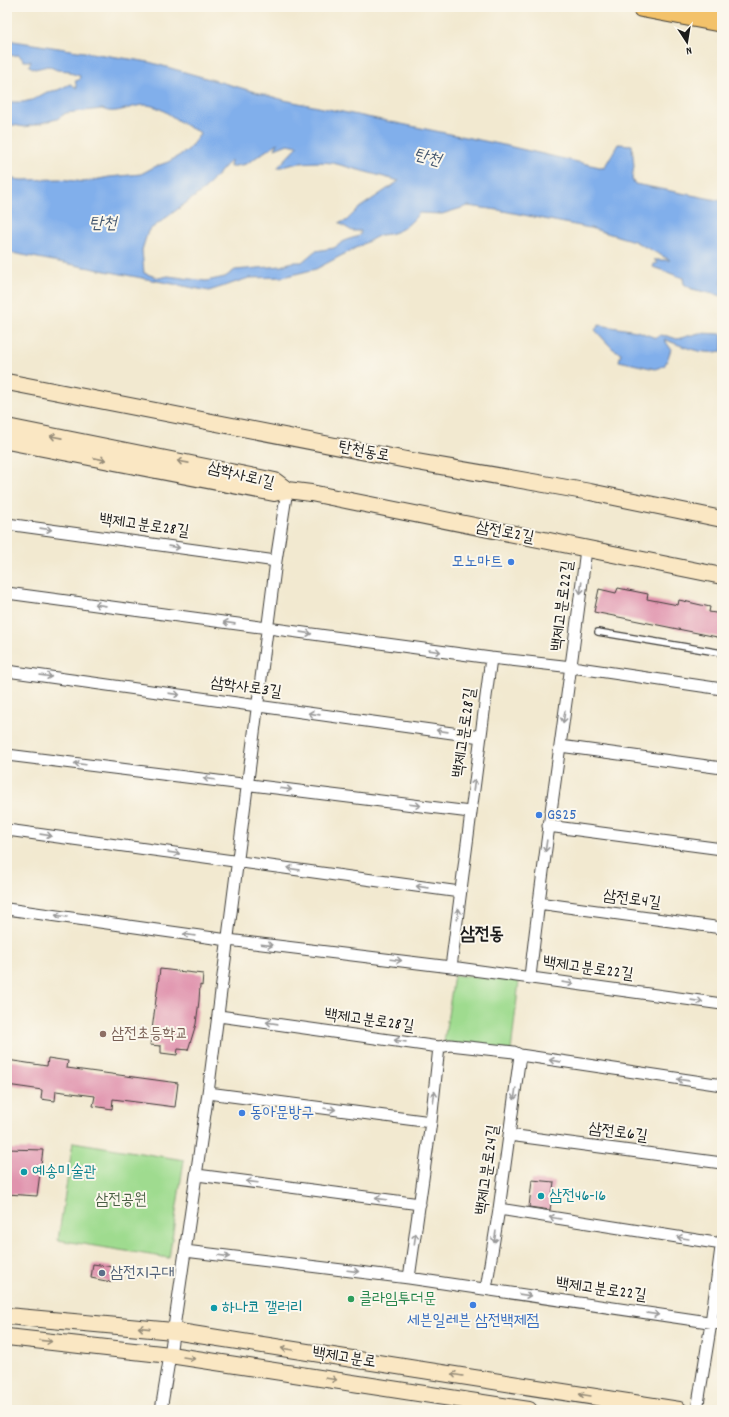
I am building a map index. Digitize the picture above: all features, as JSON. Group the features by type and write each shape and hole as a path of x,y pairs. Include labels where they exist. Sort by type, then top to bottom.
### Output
{"highway":[{"path":"642,7 722,22"}],"street":[{"name":"탄천동로","path":"7,382 417,462 590,492 722,519"},
{"name":"삼학사로1길","path":"7,427 275,481 287,490"},
{"name":"삼학사로1길","path":"7,441 274,493 287,490"},
{"name":"삼전로2길","path":"287,490 722,576"},
{"path":"161,1410 197,1174 219,1016 237,862 276,561 287,490"},
{"name":"백제고분로28길","path":"7,524 276,561"},
{"name":"백제고분로22길","path":"586,549 572,667 548,826 530,977 722,1004"},
{"path":"7,593 491,658 572,667"},
{"name":"백제고분로28길","path":"451,967 491,658"},
{"name":"백제고분로22길","path":"572,667 722,689"},
{"name":"삼학사로3길","path":"7,671 481,737"},
{"path":"560,746 722,768"},
{"path":"7,755 470,812"},
{"path":"548,826 722,849"},
{"path":"7,830 460,892"},
{"name":"삼전로4길","path":"538,903 722,928"},
{"path":"7,909 228,940 530,977"},
{"name":"백제고분로28길","path":"219,1016 439,1047"},
{"path":"409,1278 431,1122 439,1047 450,1044 514,1052 520,1055 722,1085"},
{"name":"백제고분로24길","path":"486,1289 499,1209 520,1055"},
{"path":"208,1093 431,1122"},
{"name":"삼전로6길","path":"509,1135 722,1163"},
{"path":"197,1174 420,1204"},
{"path":"499,1209 722,1244"},
{"path":"697,1410 717,1324 722,1240"},
{"path":"185,1251 409,1278 486,1289"},
{"name":"백제고분로22길","path":"486,1289 717,1324"},
{"name":"백제고분로","path":"7,1316 173,1331 679,1410"},
{"name":"백제고분로","path":"7,1337 170,1355 530,1410"}],"lane":[{"path":"598,632 722,653"}],"green space":[{"path":"454,975 519,981 511,1051 444,1042"},
{"name":"삼전공원","path":"73,1142 184,1160 169,1258 58,1240"}],"water":[{"name":"탄천","path":"7,40 149,62 284,100 499,144 604,168 618,144 632,145 634,166 632,179 635,184 722,201 722,296 692,289 684,284 683,278 653,267 654,264 658,263 654,260 670,260 634,241 590,228 498,210 468,206 442,214 419,213 407,226 402,229 392,233 380,235 316,269 283,277 249,278 209,291 7,252 7,178 22,180 60,179 84,182 109,177 141,174 168,162 187,151 201,133 183,124 157,107 146,105 114,111 102,109 66,113 57,119 25,127 7,124 7,102 23,102 32,100 47,92 58,90 70,84 77,88 75,81 79,80 80,76 70,73 70,71 57,70 48,66 35,69 29,66 31,61 24,61 19,55 7,56","holes":["278,143 275,149 288,144 298,146 277,168 299,163 333,163 399,181 359,208 346,221 339,223 352,231 361,231 360,235 346,240 334,248 315,251 302,262 292,262 281,266 235,270 225,277 206,281 168,276 159,278 144,273 142,250 148,231 205,189 231,160 230,167 246,164"]},
{"path":"599,325 637,331 656,338 660,335 677,339 699,333 722,334 722,353 720,351 699,351 664,339 671,349 664,366 655,369 619,361 621,353 613,349 595,330"}],"building":[{"path":"618,588 648,594 647,599 678,605 679,600 710,607 709,612 722,614 722,638 594,612 599,589 616,593"},
{"path":"160,969 203,974 202,986 200,985 196,1024 188,1050 178,1049 177,1055 161,1053 161,1046 150,1045"},
{"path":"48,1058 68,1061 67,1068 178,1083 175,1107 113,1099 112,1109 93,1106 95,1096 56,1091 55,1101 41,1099 42,1090 7,1085 7,1060 47,1066"},
{"name":"예송미술관","path":"7,1149 43,1150 37,1196 7,1194"},
{"name":"삼전46-16","path":"532,1180 554,1182 550,1210 529,1207"},
{"name":"삼전지구대","path":"93,1264 113,1267 111,1282 91,1278"}],"place":[{"name":"모노마트","path":"511,562"},
{"name":"GS25","path":"539,815"},
{"name":"삼전초등학교","path":"103,1034"},
{"name":"동아문방구","path":"242,1113"},
{"name":"예송미술관","path":"24,1172"},
{"name":"삼전46-16","path":"541,1196"},
{"name":"삼전지구대","path":"102,1273"},
{"name":"클라임투더문","path":"351,1299"},
{"name":"세븐일레븐 삼전백제점","path":"473,1305"},
{"name":"하나코 갤러리","path":"214,1308"}],"district":[{"name":"삼전동","path":"482,935"}]}
